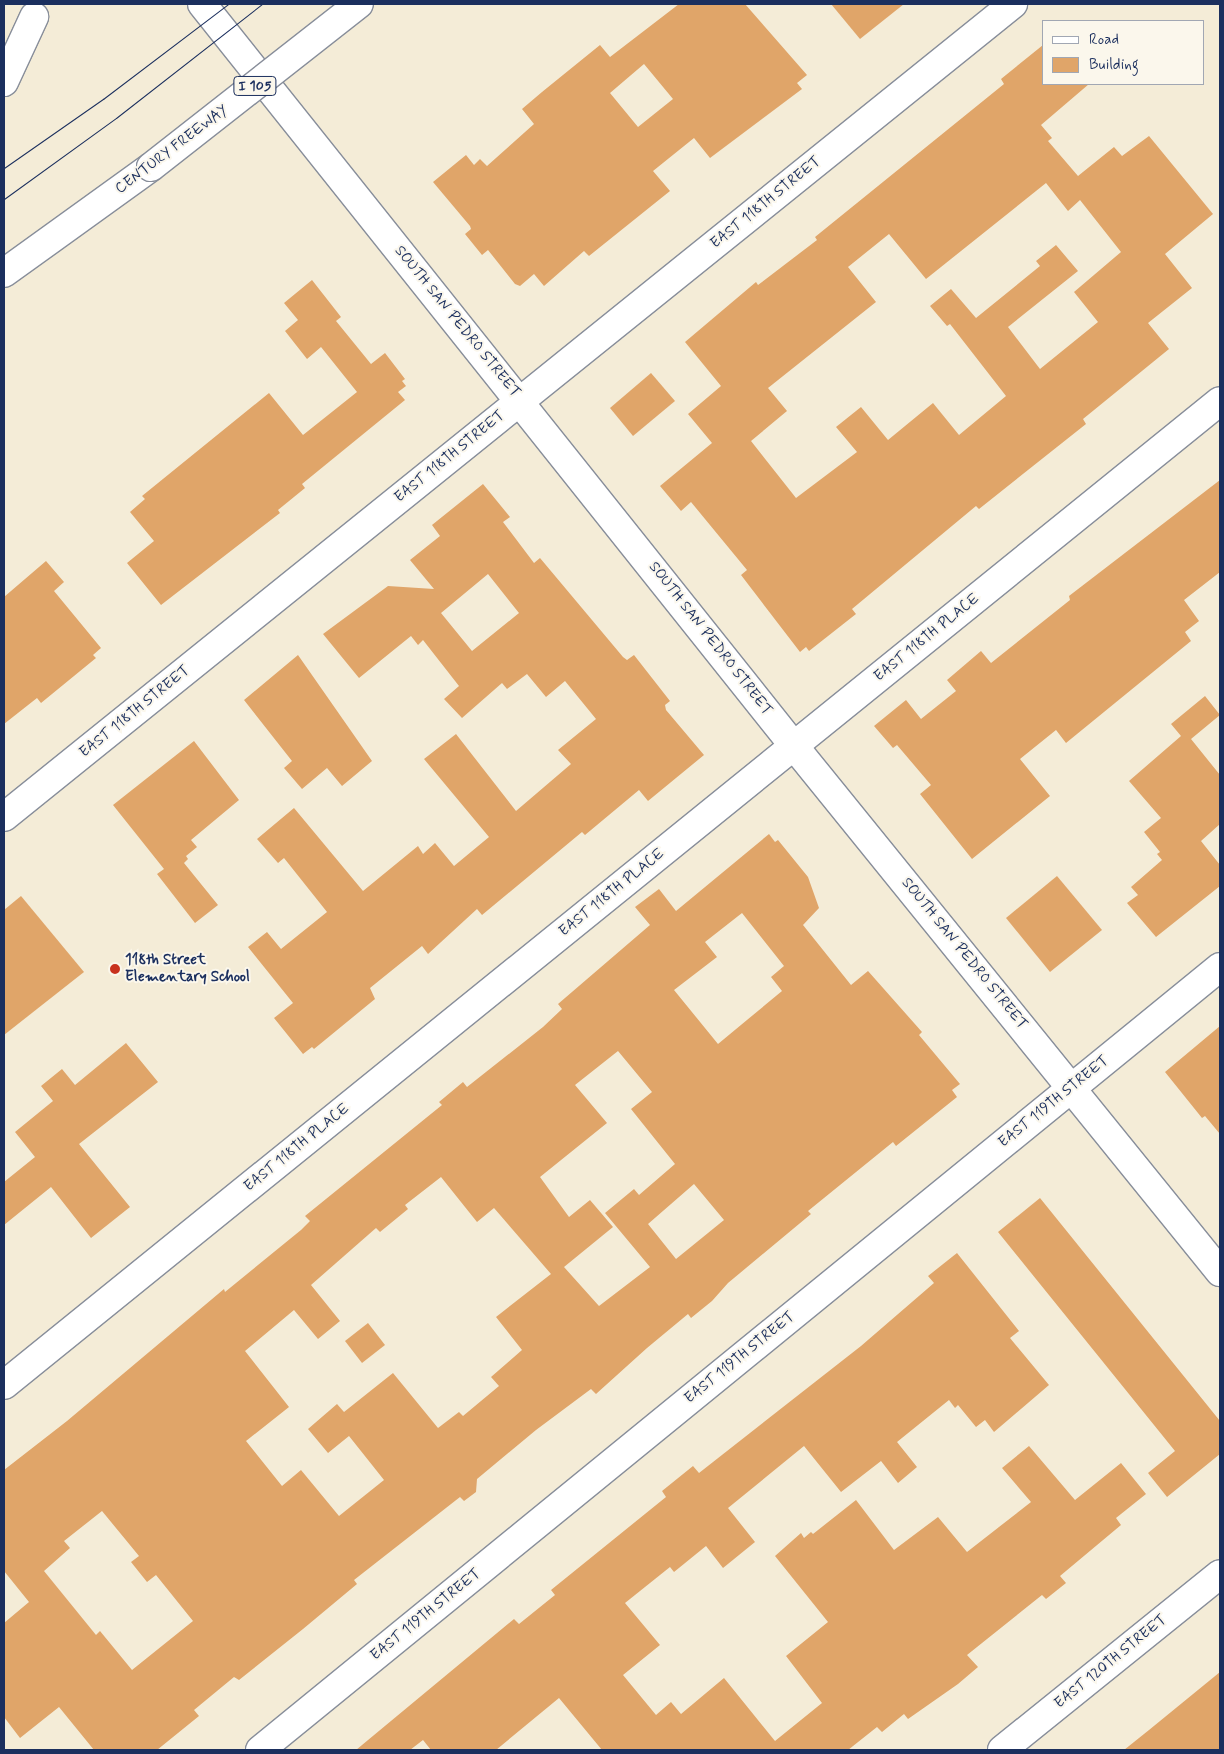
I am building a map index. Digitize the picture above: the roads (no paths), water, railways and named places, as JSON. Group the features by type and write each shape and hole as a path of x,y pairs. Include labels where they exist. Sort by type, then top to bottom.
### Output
{"main road":[{"name":"SOUTH SAN PEDRO STREET","path":"202,4 521,401 794,746 1220,1272"},
{"name":"CENTURY FREEWAY","path":"4,273 150,167 359,4"},
{"name":"EAST 118TH STREET","path":"4,817 1014,4"},
{"path":"4,40 43,10"},
{"path":"4,82 43,10"},
{"name":"EAST 118TH PLACE","path":"4,1386 1220,401"},
{"name":"EAST 119TH STREET","path":"260,1750 1220,967"},
{"name":"EAST 120TH STREET","path":"1002,1750 1220,1574"}],"tram line":[{"path":"4,168 103,99 228,4"},
{"path":"4,199 116,118 262,4"}],"place":[{"name":"118th Street Elementary School","path":"115,969"}]}
